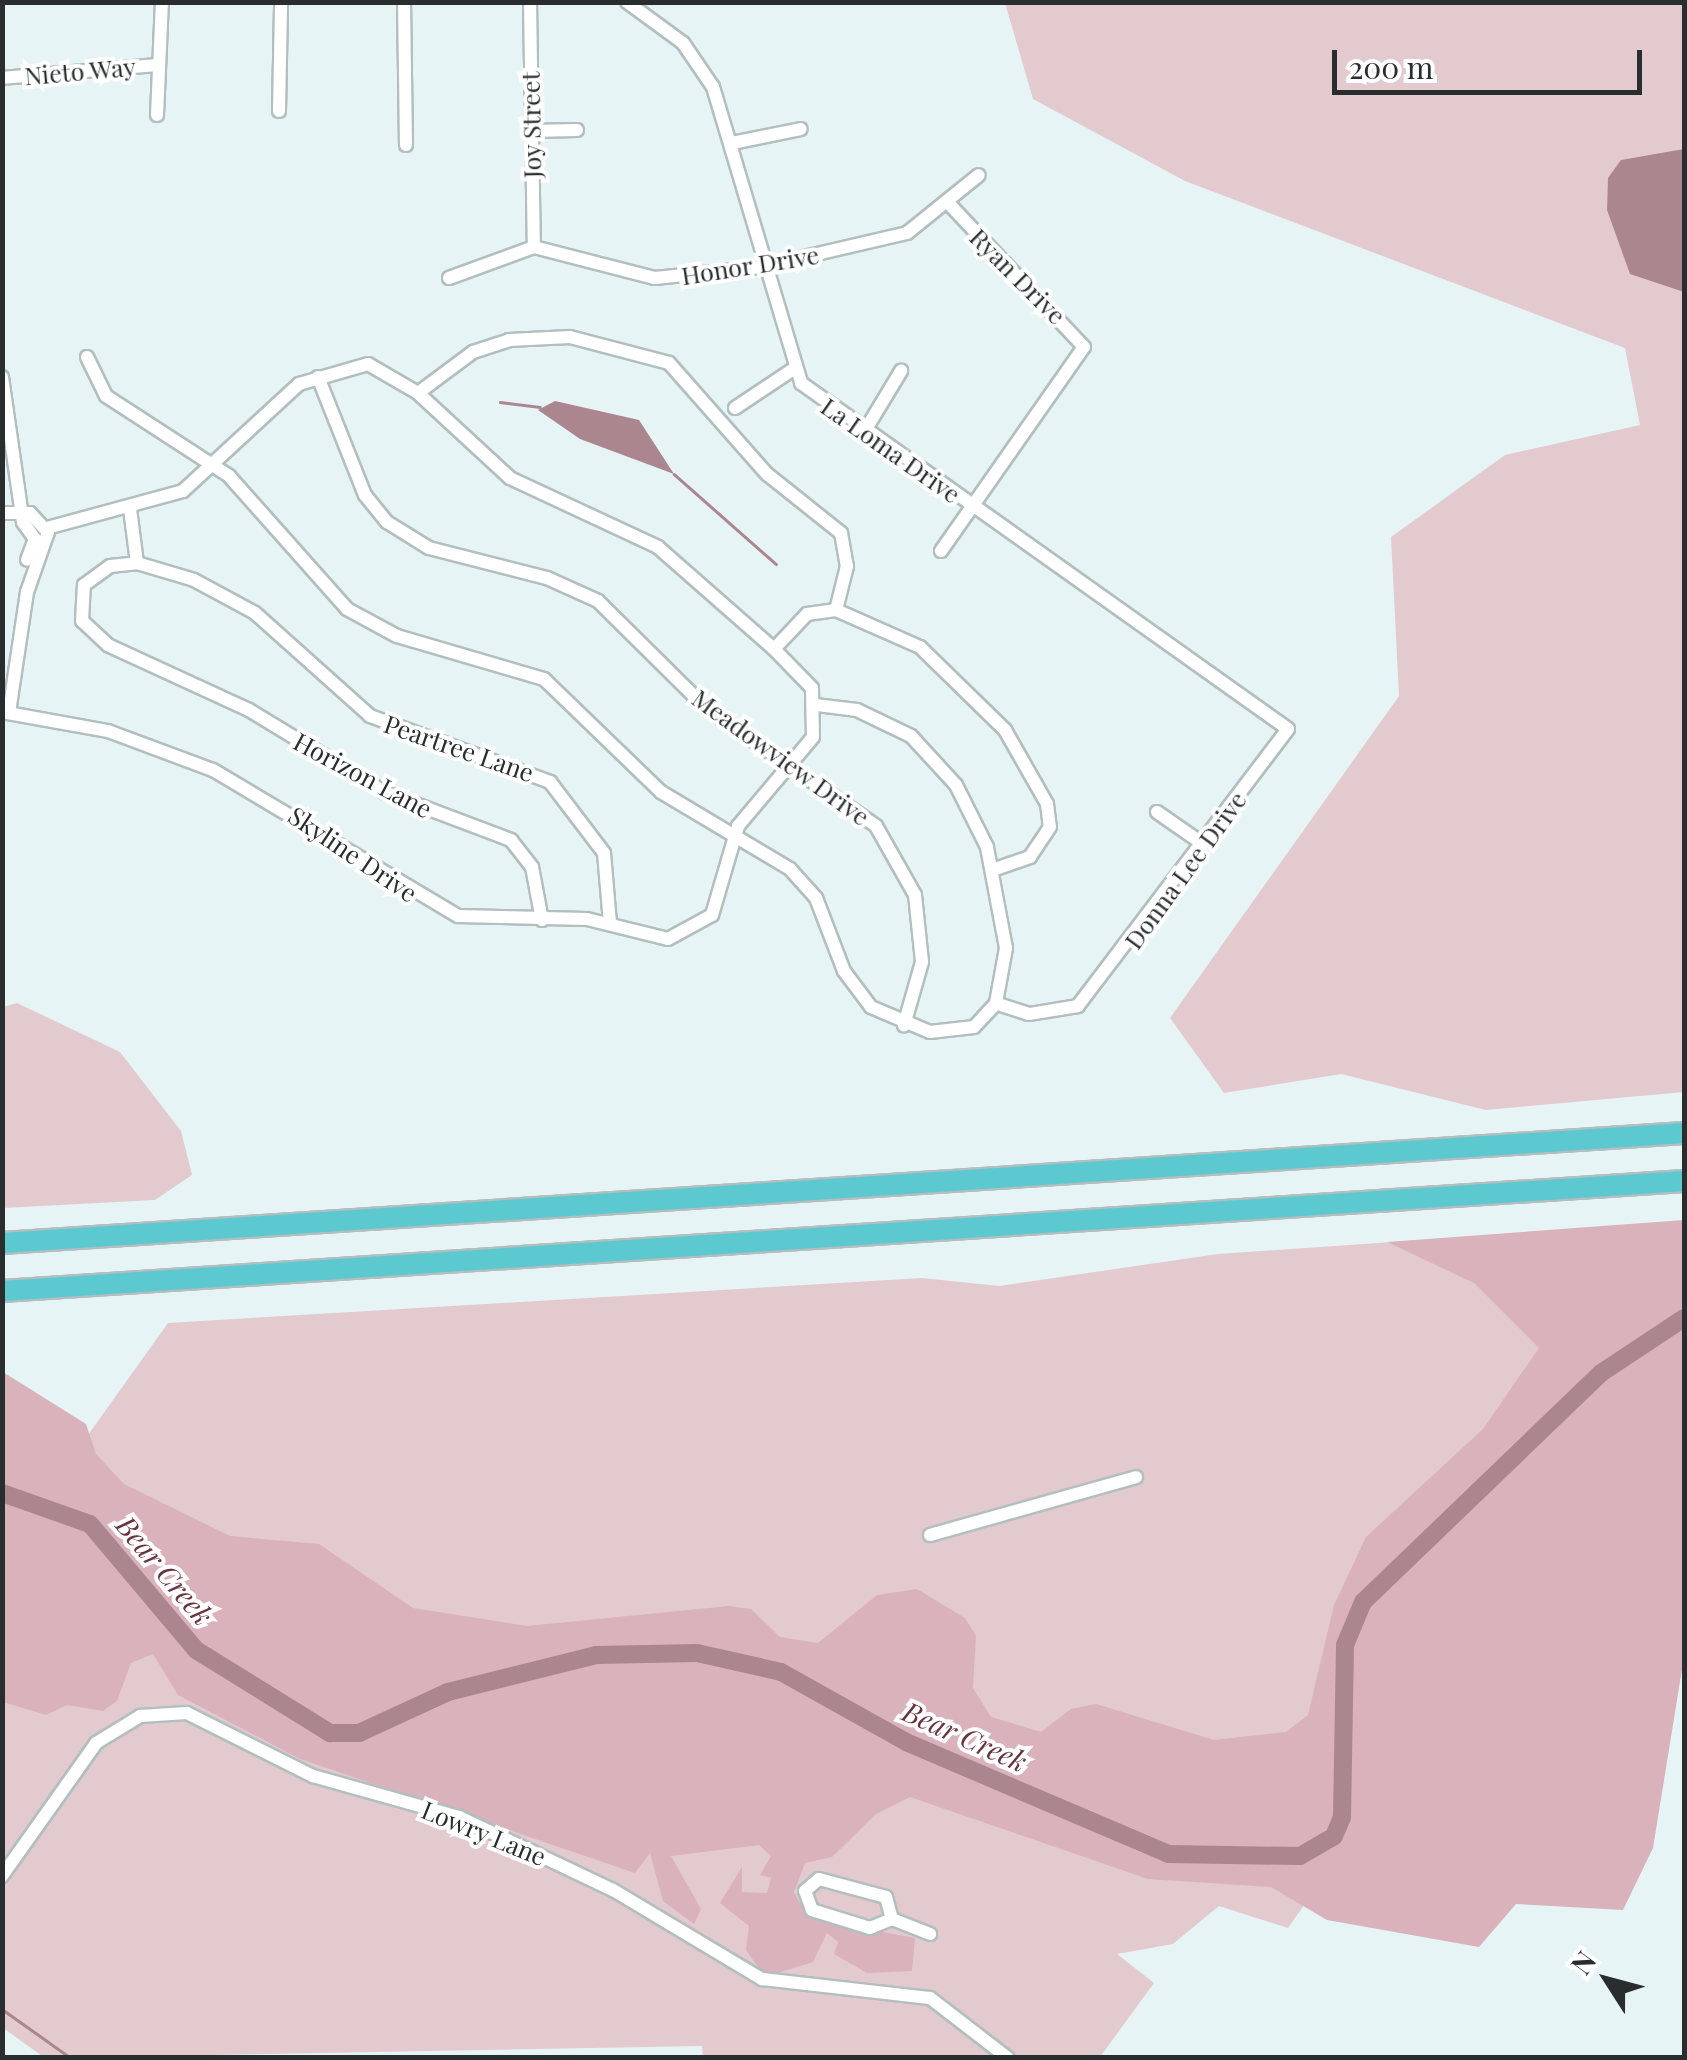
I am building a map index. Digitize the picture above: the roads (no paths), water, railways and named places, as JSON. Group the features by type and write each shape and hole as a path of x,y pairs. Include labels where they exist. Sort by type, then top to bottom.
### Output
{"highway":[{"path":"2,1243 1684,1134"},
{"path":"2,1292 1684,1182"}],"street":[{"path":"156,115 162,2"},
{"path":"279,111 281,2"},
{"path":"404,2 406,145"},
{"name":"Joy Street","path":"530,2 529,130 534,247"},
{"path":"627,2 693,55 732,144 792,370 735,408"},
{"name":"Nieto Way","path":"2,78 157,65"},
{"path":"732,144 801,129"},
{"path":"529,130 577,130"},
{"name":"Honor Drive","path":"534,247 655,278 762,267 889,240 950,206 980,176"},
{"name":"Ryan Drive","path":"950,206 1084,348 976,508"},
{"path":"448,278 534,247"},
{"path":"418,393 458,360 509,340 598,341 669,363 766,474 841,533 848,566 836,610"},
{"path":"2,513 21,513 47,528 130,509 182,492 213,462 281,394 318,377 380,365 418,393 510,478 658,547 808,680 819,705 884,720 928,750 956,785 996,869 1006,948 996,1003 960,1032 904,1024 852,987 801,879 661,792 544,679 397,636 347,609 213,462 106,396 87,358"},
{"name":"La Loma Drive","path":"792,370 864,434 976,508 1288,729"},
{"path":"864,434 901,371"},
{"path":"2,377 21,513 35,539 6,713"},
{"name":"Meadowview Drive","path":"318,377 365,495 388,522 429,548 547,578 598,602 706,707 864,815 906,870 922,962 904,1024"},
{"path":"941,552 976,508"},
{"path":"130,509 137,564"},
{"path":"27,592 47,528"},
{"name":"Horizon Lane","path":"137,564 96,573 79,608 98,639 249,710 384,792 511,840 532,867 542,920"},
{"name":"Peartree Lane","path":"137,564 255,613 337,693 392,728 500,757 550,782 604,853 610,923"},
{"path":"774,649 808,614 836,610 920,647 970,687 1036,781 1050,813 1046,838 1030,857 996,869"},
{"name":"Skyline Drive","path":"6,713 108,731 213,770 438,908 480,922 610,923 655,939 699,928 718,900 732,837 813,737 819,705"},
{"name":"Donna Lee Drive","path":"996,1003 1029,1014 1078,1006 1288,729"},
{"path":"1156,812 1203,844"},
{"path":"930,1534 1136,1476"},
{"name":"Lowry Lane","path":"2,1876 96,1743 140,1716 187,1714 313,1776 494,1833 626,1897 762,1979 930,1998 1008,2058"},
{"path":"892,1919 892,1904 876,1894 815,1879 805,1891 812,1910 870,1928 892,1919 930,1934"}],"waterway":[{"path":"500,402 540,407"},
{"path":"674,474 776,564"},
{"name":"Bear Creek","path":"2,1493 90,1524 196,1650 330,1733 359,1733 448,1692 596,1655 697,1653 781,1672 906,1742 1168,1854 1300,1856 1334,1836 1342,1817 1345,1645 1363,1602 1601,1373 1684,1318"},
{"path":"2,2009 71,2058"}]}
